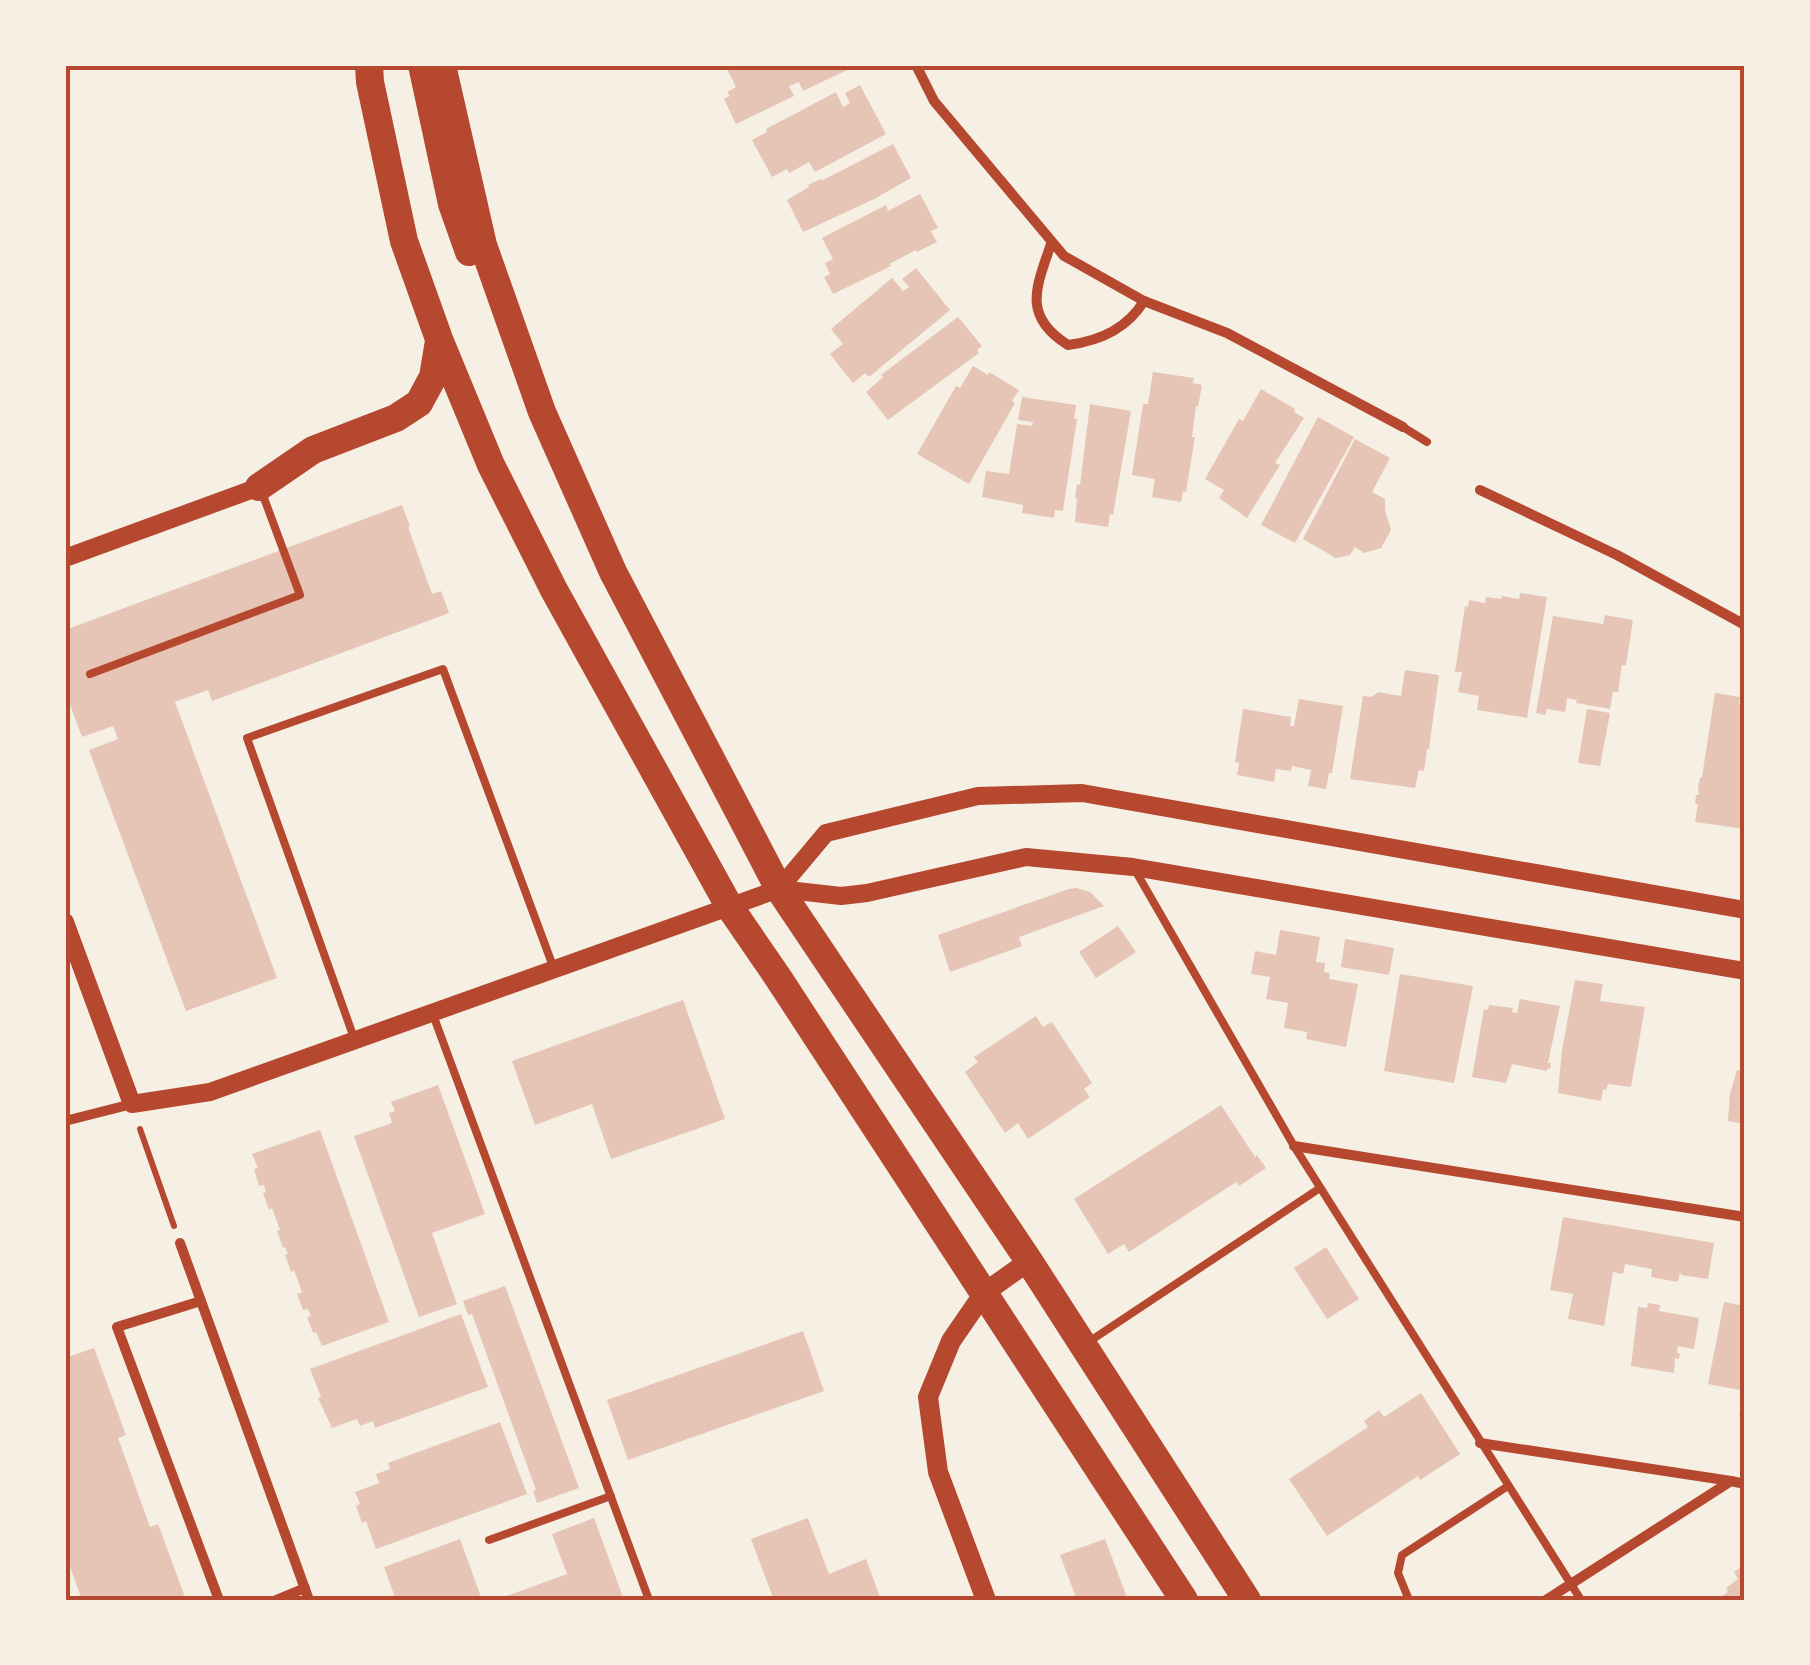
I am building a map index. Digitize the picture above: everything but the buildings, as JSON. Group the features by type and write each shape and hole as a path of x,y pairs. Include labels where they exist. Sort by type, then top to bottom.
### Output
{"highway":[{"path":"368,65 404,241 491,466 554,590 729,906 1184,1600"},
{"path":"422,65 452,204 482,289 613,572 779,889 1029,1261 1247,1600"},
{"path":"442,65 483,246 542,412"},
{"path":"260,487 313,450 396,418 419,403 433,377 439,339"}],"main road":[{"path":"986,1600 938,1472 928,1397 951,1341 984,1293 1029,1261"}],"street":[{"path":"916,65 934,102 1064,256 1144,301 1228,333 1403,427"},
{"path":"1051,244 1036,308 1049,333 1068,346 1091,342 1115,331 1136,314 1144,301"},
{"path":"65,558 260,487"},
{"path":"1480,490 1617,556 1745,625"},
{"path":"779,889 826,833 978,796 1082,794 1745,910"},
{"path":"65,1121 132,1104 210,1092 779,889 841,896 867,893 1026,857 1133,866 1745,970"},
{"path":"65,922 132,1104"},
{"path":"1294,1146 1745,1217"},
{"path":"180,1243 307,1594 276,1600"},
{"path":"201,1301 117,1326 219,1600"},
{"path":"1480,1442 1745,1484"},
{"path":"1546,1600 1732,1481"}],"lane":[{"path":"1403,427 1427,442"},
{"path":"90,674 300,596 260,487"},
{"path":"354,1040 247,738 443,669 554,969"},
{"path":"1133,866 1294,1146 1581,1600"},
{"path":"432,1012 649,1600"},
{"path":"1083,1345 1320,1188"},
{"path":"1409,1600 1398,1573 1402,1555 1508,1486"},
{"path":"489,1540 611,1496"}],"path":[{"path":"132,1104 180,1243"}]}
